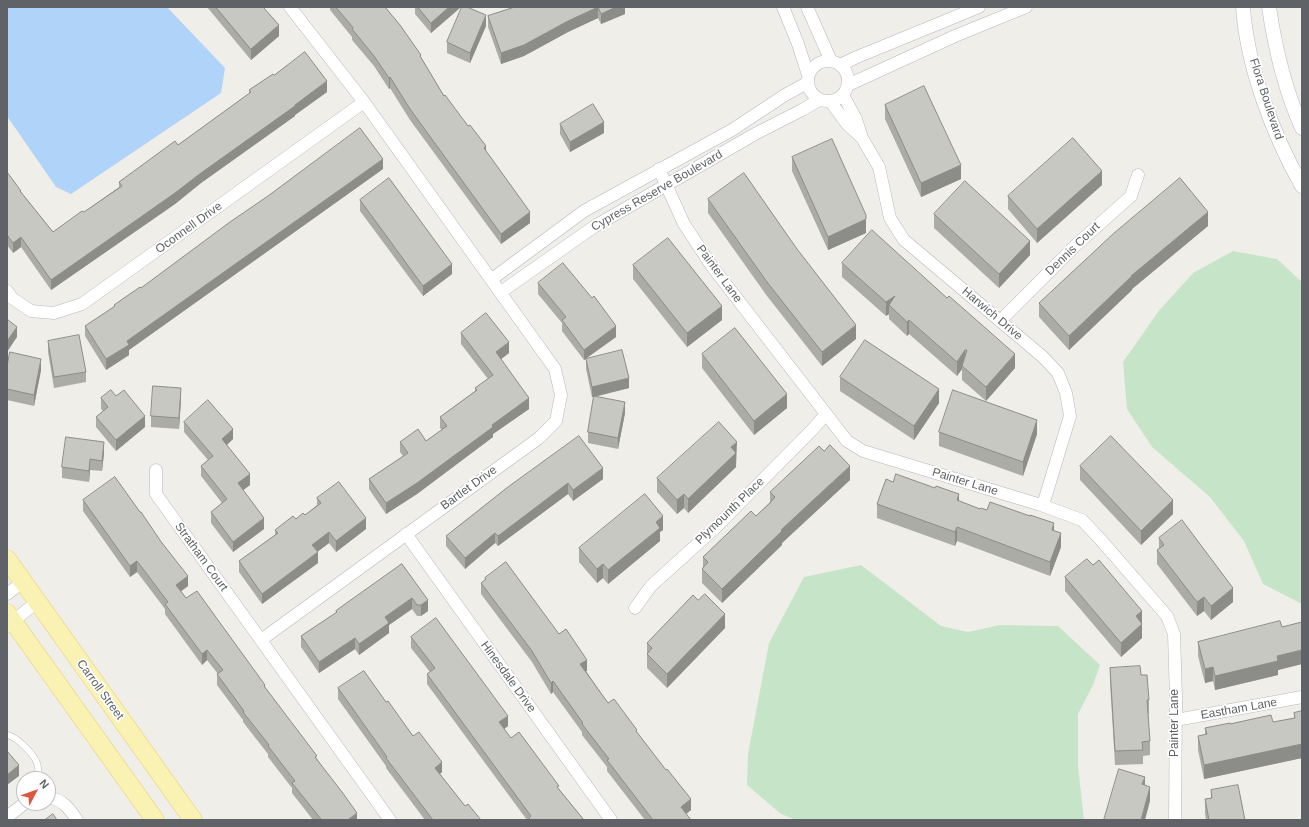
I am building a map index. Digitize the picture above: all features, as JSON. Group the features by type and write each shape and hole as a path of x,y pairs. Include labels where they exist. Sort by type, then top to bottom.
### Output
{"main road":[{"name":"Carroll Street","path":"7,559 193,820"},
{"path":"9,620 155,820"}],"street":[{"path":"290,7 364,102 501,292"},
{"path":"783,7 798,44 808,79 809,90 814,96 824,100 837,99 845,90 955,36 997,13 1026,7"},
{"path":"807,7 835,63 847,74 845,90"},
{"path":"808,79 813,67 821,62 835,63 857,57 980,7"},
{"name":"Flora Boulevard","path":"1243,7 1248,40 1263,99 1283,149 1302,186"},
{"name":"Flora Boulevard","path":"1269,7 1276,46 1286,87 1302,128"},
{"name":"Cypress Reserve Boulevard","path":"492,279 584,211 732,130 808,79"},
{"name":"Harwich Drive","path":"845,90 862,138 879,167 890,218 904,240 1000,320 1048,362 1058,373 1066,393 1070,416 1043,505"},
{"name":"Cypress Reserve Boulevard","path":"501,292 595,226 755,134 824,100"},
{"name":"Harwich Drive","path":"824,100 862,138"},
{"name":"Oconnell Drive","path":"7,291 12,298 31,312 54,313 82,304 364,102"},
{"name":"Painter Lane","path":"659,169 684,224 711,265 847,441 863,451 1043,505 1082,520 1167,616 1174,634 1176,720 1175,820"},
{"name":"Dennis Court","path":"1000,320 1076,245 1131,196 1138,174"},
{"name":"Bartlet Drive","path":"261,640 539,438 556,421 561,395 555,368 501,292"},
{"name":"Plymounth Place","path":"635,608 651,586 715,528 826,414"},
{"name":"Stratham Court","path":"156,470 156,494 261,640"},
{"name":"Hinesdale Drive","path":"406,534 611,820"},
{"path":"7,594 23,582"},
{"path":"9,620 37,602"},
{"path":"261,640 390,820"},
{"name":"Eastham Lane","path":"1176,720 1302,697"},
{"path":"56,799 60,800 77,820"},
{"path":"7,817 16,810"}],"lane":[{"path":"7,736 11,736 24,745 37,762 38,771"}],"green space":[{"path":"1233,251 1277,259 1302,282 1302,604 1263,584 1244,541 1210,497 1152,447 1127,409 1123,362 1158,312 1193,273"},
{"path":"861,565 941,626 968,632 1000,625 1058,626 1100,665 1093,685 1078,714 1078,766 1084,820 796,820 781,814 747,785 748,754 769,643 804,577"}],"water":[{"path":"7,7 167,7 225,68 221,93 71,194 56,187 7,116"}],"building":[{"path":"216,7 263,7 279,25 251,49"},
{"path":"336,7 385,7 421,55 420,56 444,96 445,95 468,126 470,125 486,146 484,148 530,212 501,234 410,109 390,77 389,78"},
{"path":"418,7 449,7 431,23"},
{"path":"462,7 467,7 486,15 470,53 447,42"},
{"path":"515,7 598,7 568,21 524,45 501,53 488,16"},
{"path":"598,7 616,7 601,14"},
{"path":"305,52 327,81 175,193 51,280 21,237 13,243 7,235 7,172 20,191 53,232 82,211 84,212 122,186 119,182 175,141 178,145 251,92 249,90 273,74 274,75"},
{"path":"924,86 961,165 921,183 885,105"},
{"path":"593,104 604,122 570,142 560,124"},
{"path":"360,128 383,159 127,341 129,345 106,359 85,326 140,287 141,288"},
{"path":"1073,138 1102,171 1037,229 1008,196"},
{"path":"832,139 866,215 866,219 828,237 792,157"},
{"path":"744,173 797,249 856,325 822,352 767,282 708,199"},
{"path":"389,178 452,264 423,286 360,200"},
{"path":"1180,178 1208,212 1131,276 1069,336 1039,303 1113,234"},
{"path":"965,181 1030,241 999,274 934,214"},
{"path":"872,230 947,298 949,296 1015,354 986,387 962,366 967,350 965,350 957,362 909,320 907,322 889,305 895,296 886,302 842,263"},
{"path":"668,238 722,306 687,333 633,265"},
{"path":"563,263 592,298 594,296 616,326 584,350 562,320 566,317 538,283"},
{"path":"486,313 509,342 496,352 529,398 492,425 493,427 417,483 386,503 369,479 408,453 400,442 418,429 426,441 447,426 440,417 477,390 475,388 493,375 461,333"},
{"path":"7,319 17,327 7,341"},
{"path":"735,328 787,394 754,421 702,354"},
{"path":"79,335 86,372 54,377 48,341"},
{"path":"865,340 939,389 914,426 840,377"},
{"path":"622,350 629,378 592,387 586,359"},
{"path":"10,352 41,359 34,395 7,389 7,367"},
{"path":"153,386 181,388 179,418 151,416"},
{"path":"111,390 116,396 124,390 145,416 116,440 96,417 108,407 101,398"},
{"path":"953,390 1037,420 1023,462 939,432"},
{"path":"594,396 625,402 618,438 588,432"},
{"path":"208,400 233,429 222,439 250,474 238,483 264,518 233,542 211,512 227,499 201,466 213,456 184,422"},
{"path":"719,422 737,442 731,447 736,453 688,499 684,494 677,500 657,478"},
{"path":"579,436 603,468 573,490 568,483 498,536 495,533 465,558 446,536 508,487"},
{"path":"1111,436 1173,500 1141,531 1080,466"},
{"path":"66,437 104,442 102,461 90,459 89,471 62,467"},
{"path":"830,445 850,466 781,530 782,531 722,589 702,569 708,562 703,557 751,511 756,516 770,503 775,497 770,492 819,446 824,451"},
{"path":"896,474 935,488 936,486 959,494 957,500 980,509 987,510 990,502 1054,523 1052,530 1061,533 1050,562 957,527 955,532 877,504 886,479 893,482"},
{"path":"115,477 162,543 188,576 176,585 186,598 197,591 265,685 264,686 317,756 315,757 357,813 349,819 350,820 320,820 321,819 292,783 295,781 243,712 244,711 217,674 223,670 207,650 202,654 165,604 168,602 137,561 130,566 83,500"},
{"path":"339,482 366,518 336,541 329,532 312,545 318,552 262,594 239,561 278,533 275,530 293,516 296,519 303,513 305,515 321,503 317,498"},
{"path":"645,494 663,516 656,522 660,528 608,570 603,564 597,569 579,548"},
{"path":"1182,520 1233,588 1211,606 1204,597 1197,602 1157,550 1164,545 1159,538"},
{"path":"1087,559 1093,565 1099,560 1142,611 1136,616 1142,624 1121,643 1065,577"},
{"path":"506,562 559,634 566,629 587,660 580,664 608,703 614,699 666,770 667,769 691,799 681,807 691,820 653,820 607,760 609,759 582,724 583,723 553,681 551,683 532,651 481,583 486,579 485,578"},
{"path":"402,564 428,600 421,605 417,605 412,598 385,617 389,623 359,644 355,638 319,662 301,636 337,612 336,611"},
{"path":"705,594 725,614 667,674 647,654 652,648 647,643 693,595 698,600"},
{"path":"436,618 508,716 499,722 511,738 519,732 559,786 557,787 584,820 530,820 529,818 531,816 427,674 435,668 411,637"},
{"path":"1280,621 1282,627 1302,622 1302,650 1277,656 1278,661 1215,676 1213,667 1205,669 1198,642"},
{"path":"1140,666 1141,675 1147,675 1150,741 1142,742 1143,750 1115,751 1110,668"},
{"path":"364,671 413,736 419,732 442,762 435,768 465,806 468,804 481,820 433,820 386,758 387,757 338,688"},
{"path":"1302,711 1302,744 1204,765 1198,736 1207,734 1205,728 1271,715 1273,722 1295,718 1294,713"},
{"path":"7,751 19,765 7,775"},
{"path":"1119,769 1145,777 1142,784 1150,787 1141,820 1104,820"},
{"path":"1238,785 1245,820 1209,820 1205,799 1212,798 1211,790"},
{"path":"53,814 57,820 45,820"}]}
